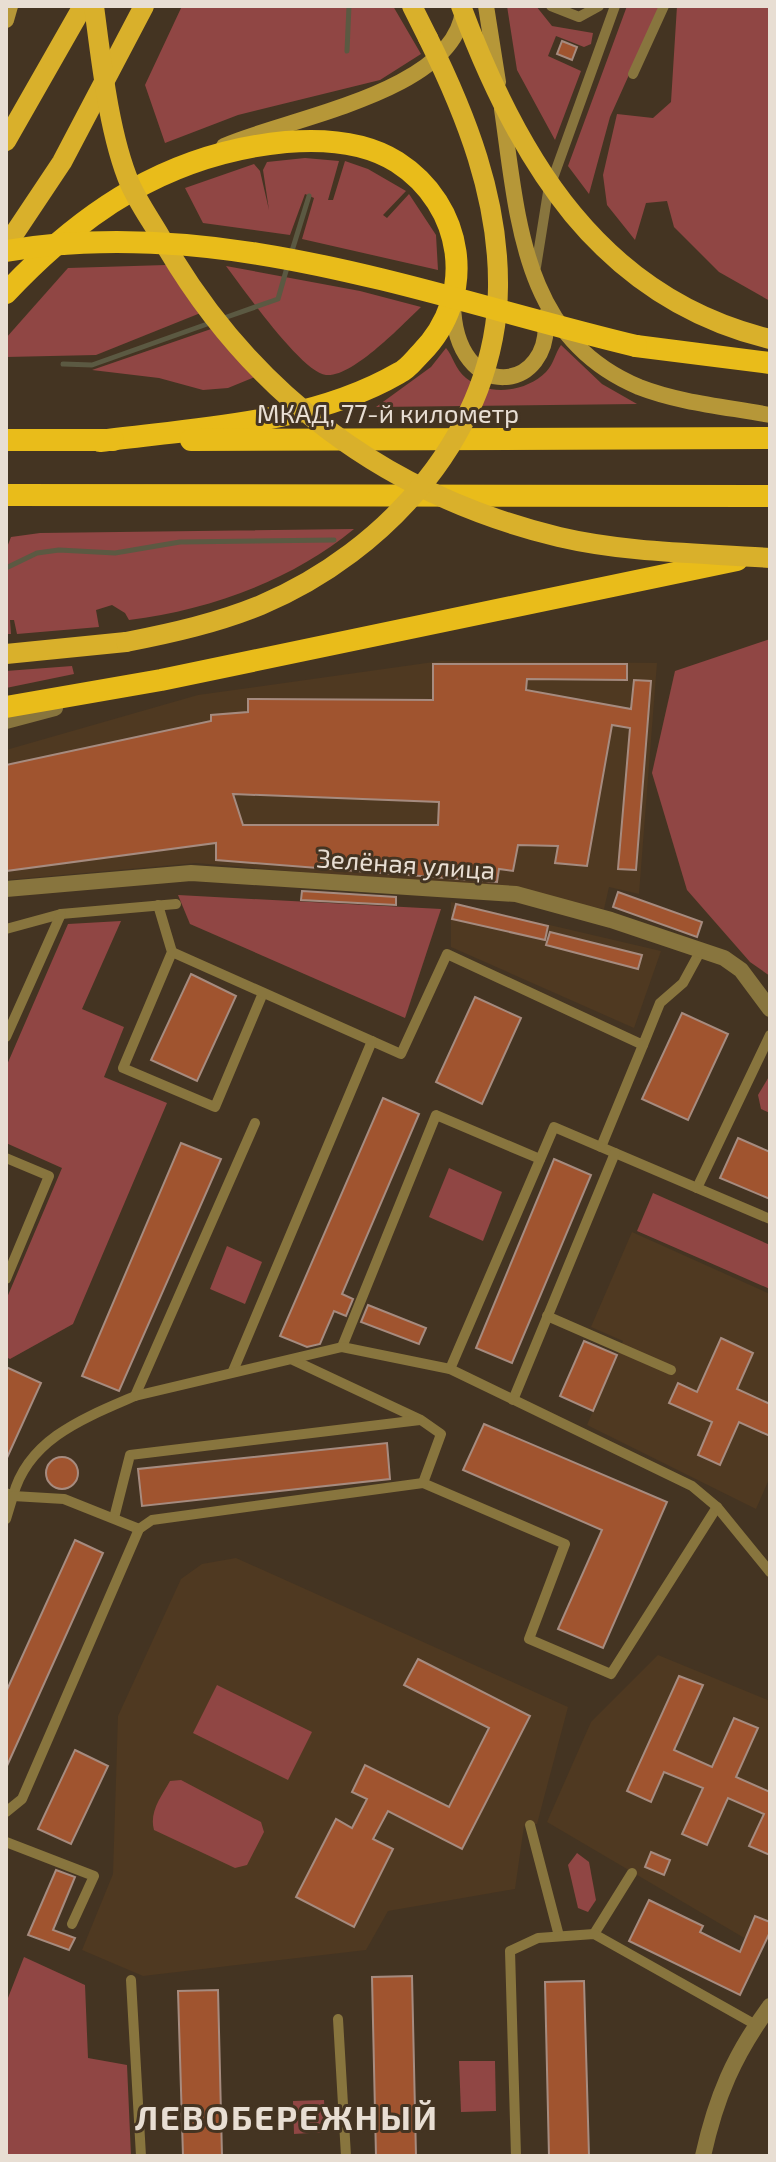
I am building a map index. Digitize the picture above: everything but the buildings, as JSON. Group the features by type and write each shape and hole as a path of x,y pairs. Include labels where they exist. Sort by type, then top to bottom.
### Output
{"highway":[{"path":"6,293 42,255 91,216 197,158 262,145 318,139 358,146 395,161 440,203 454,236 459,268 453,304 436,337 402,372 358,392 254,420 100,441"},
{"path":"6,248 111,242 204,247 305,260 636,346 770,363"},
{"name":"МКАД, 77-й километр","path":"6,440 770,438"},
{"path":"6,495 770,496"},
{"path":"6,707 161,680 672,571 770,556"}],"main road":[{"path":"6,20 10,6"},
{"path":"6,141 83,6"},
{"path":"94,6 104,86 130,183 186,281 240,351 307,416 386,470 483,513 561,537 664,551 770,556"},
{"path":"6,248 62,162 144,6"},
{"path":"6,654 126,642 191,629 260,605 347,556 392,520 426,481 456,435 478,390 492,338 498,286 488,194 465,114 412,6"},
{"path":"197,158 249,135 356,101 411,77 444,52 455,36 462,6"},
{"path":"462,6 516,133 549,186 591,237 640,281 686,310 770,339"},
{"path":"486,6 510,163 534,281 543,302 568,337 613,374 676,398 770,415"},
{"path":"453,304 454,331 461,351 472,365 501,376 516,375 538,357 547,330 543,302"}],"street":[{"path":"6,721 161,680"},
{"name":"Зелёная улица","path":"6,889 191,873 516,894 724,958 741,970 770,1009"},
{"path":"703,2156 713,2106 756,2025 770,2006"}],"lane":[{"path":"551,6 579,17 599,6"},
{"path":"534,281 548,192 615,6"},
{"path":"633,74 664,6"},
{"path":"6,929 61,914 176,904"},
{"path":"158,905 172,952 123,1068 215,1107 263,993"},
{"path":"6,1037 61,914"},
{"path":"601,1147 660,1003 683,983 701,950"},
{"path":"172,952 401,1054 447,954 643,1045"},
{"path":"697,1188 770,1035"},
{"path":"233,1371 372,1041"},
{"path":"342,1347 436,1115 540,1159"},
{"path":"135,1396 255,1123"},
{"path":"450,1369 554,1127 770,1219"},
{"path":"513,1400 615,1153"},
{"path":"6,1158 49,1176 6,1279"},
{"path":"547,1316 671,1370"},
{"path":"6,1519 9,1495 36,1450 73,1426 135,1396 342,1347 450,1369 692,1486 717,1507 770,1572"},
{"path":"293,1360 421,1420 441,1434 423,1483"},
{"path":"114,1518 130,1455 421,1420"},
{"path":"6,1812 22,1799 139,1529 152,1520 423,1483 565,1544 529,1639 611,1674 717,1507"},
{"path":"9,1495 64,1499 139,1529"},
{"path":"530,1825 559,1936"},
{"path":"6,1842 94,1876 72,1924"},
{"path":"594,1934 632,1873"},
{"path":"516,2156 510,1951 538,1938 594,1934 756,2025"},
{"path":"131,1980 141,2156"},
{"path":"338,2019 346,2156"}],"shaded area":[{"path":"182,6 393,6 421,54 380,80 238,115 165,143 145,85"},
{"path":"507,6 536,6 552,26 593,33 591,44 584,47 556,36 548,56 581,71 555,140 517,70"},
{"path":"627,6 660,6 610,117 589,194 568,166"},
{"path":"677,6 770,6 770,301 719,272 674,227 667,201 646,203 635,240 607,205 603,175 617,114 653,118 671,102"},
{"path":"305,158 339,161 328,200 333,200 345,161 368,169 406,191 383,215 387,218 409,194 436,235 438,270 302,239 314,198 305,194 290,235 203,223 185,188 254,164 260,171 269,210 263,170 267,162"},
{"path":"166,265 203,312 96,355 6,357 6,338 68,268"},
{"path":"226,266 360,291 421,307 362,360 337,374 326,375 315,371 288,345"},
{"path":"214,328 257,376 228,388 203,390 159,378 92,370"},
{"path":"561,345 602,384 637,404 376,407 431,367 446,348 466,378 485,388 507,390 538,379 551,366"},
{"path":"354,529 304,564 219,601 129,620 125,613 112,605 96,610 99,627 17,634 14,620 10,620 11,634 6,634 6,550 11,537 40,533"},
{"path":"770,639 770,976 750,962 687,890 652,773 675,671"},
{"path":"441,661 657,663 639,894 609,887 604,909 502,889 196,863 6,880 6,750 198,695"},
{"path":"72,666 74,674 6,688 6,671"},
{"path":"178,895 441,909 405,1018 190,924"},
{"path":"451,902 661,951 634,1028 451,947"},
{"path":"121,921 82,1009 124,1027 104,1077 167,1103 73,1324 10,1359 6,1357 6,1300 62,1168 6,1143 6,1067 68,924"},
{"path":"770,1075 770,1113 761,1109 758,1095"},
{"path":"449,1168 502,1192 483,1241 429,1217"},
{"path":"653,1193 770,1245 770,1289 637,1231"},
{"path":"632,1232 770,1294 770,1477 756,1509 587,1425 623,1341 591,1327"},
{"path":"227,1246 262,1262 245,1304 210,1289"},
{"path":"236,1558 568,1707 537,1824 524,1826 515,1889 388,1911 366,1950 143,1976 82,1950 113,1874 118,1716 181,1579 202,1564"},
{"path":"658,1655 770,1701 770,1936 763,1949 547,1822 591,1722"},
{"path":"217,1685 312,1732 288,1780 193,1733"},
{"path":"181,1780 261,1822 264,1832 247,1865 235,1868 154,1830 154,1811 160,1799 170,1781"},
{"path":"577,1853 589,1862 596,1900 588,1912 578,1908 568,1865"},
{"path":"24,1957 85,1985 88,2058 127,2065 131,2156 6,2156 6,2003"},
{"path":"459,2061 495,2061 496,2111 461,2112"},
{"path":"324,2100 326,2132 294,2134 293,2101"}],"waterway":[{"path":"347,51 349,6"},
{"path":"291,254 309,196"},
{"path":"224,318 278,299 288,264"},
{"path":"63,364 92,365 210,323"},
{"path":"6,568 37,553 59,550 115,553 180,542 334,540"}],"district":[{"name":"ЛЕВОБЕРЕЖНЫЙ","path":"287,2116"}]}
